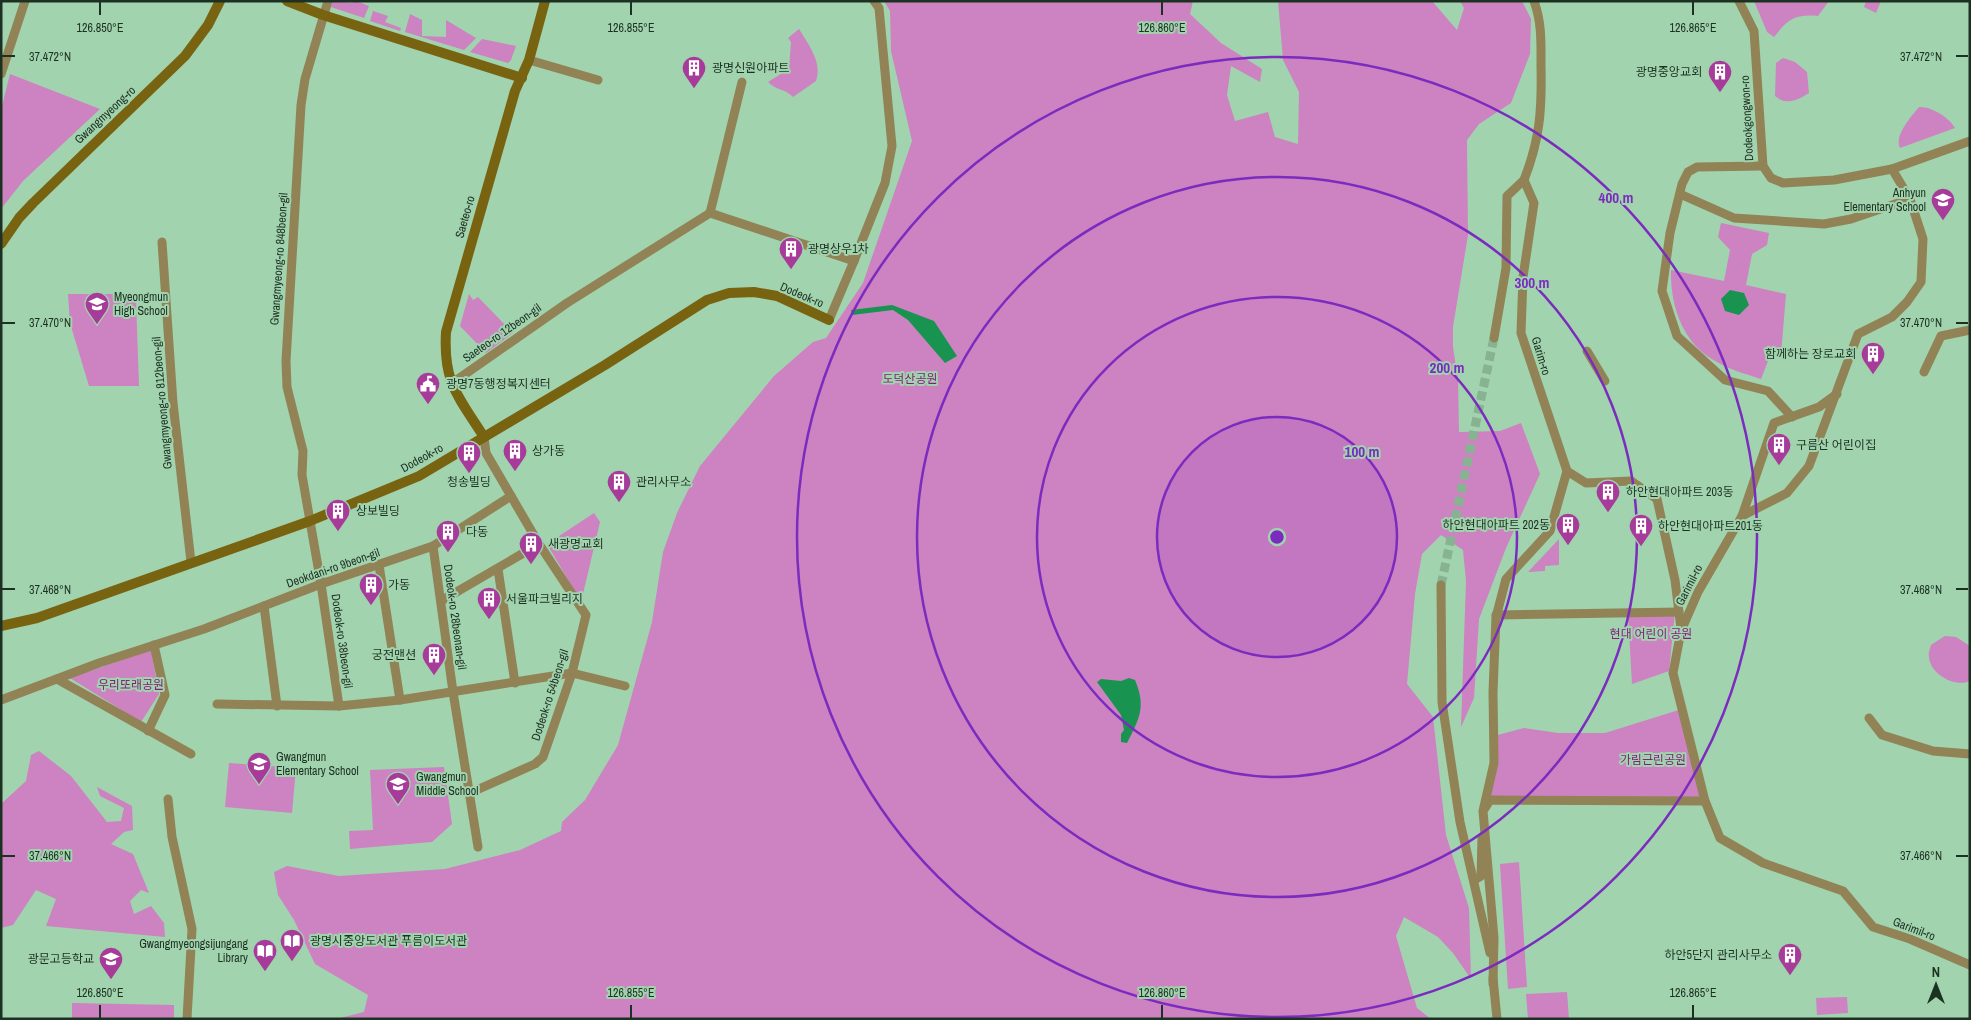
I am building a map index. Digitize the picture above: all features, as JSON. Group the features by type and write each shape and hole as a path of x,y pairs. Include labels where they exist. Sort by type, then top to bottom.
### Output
{"street":[{"path":"1,74 25,1"},
{"name":"Gwangmyeong-ro","path":"1,244 33,202 185,56 208,25 220,1"},
{"path":"288,1 323,15 522,78"},
{"name":"Gwangmyeong-ro 848beon-gil","path":"310,520 302,475 302,451 287,387 286,337 301,105 305,79 328,1"},
{"name":"Saeteo-ro","path":"484,437 451,384 445,353 449,314 515,91 529,60 546,1"},
{"path":"829,320 885,183 892,146 879,8 874,1"},
{"path":"1494,338 1506,268 1507,196 1524,180 1532,159 1542,109 1541,24 1534,1"},
{"name":"Dodeokgongwon-ro","path":"1738,1 1754,31 1763,166 1771,178 1783,183 1834,180 1892,169 1970,141"},
{"path":"529,60 598,80"},
{"path":"742,82 710,213 854,261"},
{"path":"1763,166 1697,167 1688,172 1670,233 1662,291 1677,336 1725,380 1768,391 1792,417 1818,407 1838,394"},
{"path":"1742,516 1787,493 1809,466 1838,394 1858,334 1892,317 1907,302 1921,282 1923,239 1910,199 1892,169"},
{"name":"Garim-ro","path":"1524,180 1534,203 1523,277 1521,333 1567,471"},
{"path":"1680,194 1734,218 1824,224 1851,219 1910,199"},
{"name":"Saeteo-ro 12beon-gil","path":"451,384 567,303 710,213"},
{"name":"Gwangmyeong-ro 812beon-gil","path":"162,242 173,403 191,562"},
{"name":"Dodeok-ro","path":"1,626 37,618 310,520 419,476 707,300 729,293 754,292 777,296 829,320"},
{"path":"1924,372 1941,336 1970,330"},
{"path":"1587,351 1605,381"},
{"name":"Garimil-ro","path":"1792,417 1774,423 1742,516 1698,592 1681,630 1673,673 1705,801 1720,838 1763,863 1843,891 1873,927 1970,964"},
{"name":"Dodeok-ro 54beon-gil","path":"470,793 535,764 543,757 572,673 586,615 539,544 486,453 484,437"},
{"path":"1474,880 1480,876 1483,811 1494,763 1493,692 1496,615 1506,579 1550,530 1567,471 1586,483 1631,481 1657,499 1675,580 1681,630"},
{"name":"Deokdani-ro 9beon-gil","path":"1,700 321,584 433,546 511,496"},
{"name":"Dodeok-ro 38beon-gil","path":"310,520 339,706"},
{"path":"441,601 539,544"},
{"name":"Dodeok-ro 28beonan-gil","path":"433,546 452,692 478,847"},
{"path":"380,565 400,700"},
{"path":"498,568 515,683"},
{"path":"1441,585 1442,702 1460,822 1489,946 1497,1019"},
{"path":"264,606 277,706"},
{"path":"1496,615 1679,612"},
{"path":"148,731 165,695 154,645"},
{"path":"217,704 339,706 400,700 572,673 624,686"},
{"path":"57,679 191,754"},
{"path":"1869,718 1882,735 1933,751 1970,754"},
{"path":"168,799 172,837 192,928 187,1019"},
{"path":"1493,984 1494,938 1483,811 1490,800 1705,801"}],"green space":[{"path":"333,1 352,3 356,1 369,6 364,18 331,7"},
{"name":"도덕산공원","path":"884,1 1193,1 1190,14 1221,43 1262,69 1260,82 1231,66 1227,95 1235,121 1268,112 1275,137 1298,144 1299,92 1283,60 1278,1 1432,1 1457,30 1464,8 1460,1 1522,1 1531,19 1530,54 1511,103 1479,124 1467,140 1468,235 1453,327 1453,347 1458,380 1459,432 1500,431 1521,423 1540,474 1506,548 1479,619 1474,698 1461,727 1466,581 1463,550 1441,535 1422,554 1415,594 1407,684 1433,717 1446,835 1469,908 1471,979 1453,953 1438,937 1404,917 1396,936 1417,1008 1431,1019 336,1019 364,1012 368,995 315,964 294,920 278,895 274,872 287,866 339,876 445,869 520,850 561,831 562,822 585,800 618,745 652,622 663,552 677,513 700,466 774,376 813,342 826,338 863,283 912,141 891,51 890,11"},
{"path":"1754,1 1829,1 1818,16 1803,16 1793,19 1774,37 1767,32"},
{"path":"1866,1 1881,1 1876,13 1864,7"},
{"path":"373,11 388,16 385,22 401,28 400,31 370,21"},
{"path":"410,14 422,20 422,36 446,37 446,20 476,38 464,50 405,32"},
{"path":"799,29 814,54 818,74 816,81 793,97 768,82 789,69 791,42 788,38"},
{"path":"482,39 516,46 511,60 508,63 470,52"},
{"path":"1783,58 1795,62 1807,72 1809,93 1792,101 1784,101 1775,96 1776,63"},
{"path":"10,74 100,109 23,181 1,209 1,110"},
{"path":"1919,107 1929,108 1940,113 1955,128 1900,148 1899,138 1901,132"},
{"path":"1721,223 1769,233 1767,245 1752,254 1746,285 1786,294 1781,355 1768,361 1761,379 1738,372 1705,355 1687,335 1676,310 1671,284 1671,270 1724,281 1730,250 1718,237"},
{"path":"68,294 132,294 132,300 136,300 139,386 89,386 70,323"},
{"path":"469,294 473,300 478,297 513,333 486,353 460,326"},
{"path":"594,513 600,522 581,602 547,544"},
{"path":"1559,539 1559,565 1545,566 1545,571 1528,572"},
{"name":"현대 어린이 공원","path":"1675,612 1669,671 1632,684 1628,613"},
{"path":"1945,636 1956,637 1970,646 1970,681 1957,683 1944,678 1938,674 1930,663 1931,645"},
{"name":"우리또래공원","path":"151,650 159,694 141,722 70,678"},
{"name":"가림근린공원","path":"1682,709 1705,801 1490,800 1494,736 1524,728 1558,733 1605,733"},
{"path":"39,751 71,776 107,822 121,821 124,808 100,796 97,787 132,806 133,830 124,832 111,844 133,854 149,893 141,890 130,901 134,914 151,906 164,923 165,937 46,926 56,899 36,890 13,925 1,928 1,804 26,781 31,755"},
{"path":"229,763 296,768 292,813 225,807"},
{"path":"444,767 452,824 432,842 350,849 349,831 373,830 370,770"},
{"path":"1519,862 1527,987 1508,989 1500,864"},
{"path":"1567,992 1569,1019 1528,1019 1526,994"},
{"path":"1847,997 1848,1013 1817,1015 1816,998"},
{"path":"72,1003 174,1005 174,1019 72,1019"}],"shaded area":[{"path":"1730,290 1744,293 1749,305 1739,315 1725,311 1721,299"},
{"path":"892,305 934,321 957,356 945,363 908,320 893,310 852,315 851,310"},
{"path":"1129,678 1135,680 1141,705 1138,719 1127,743 1121,742 1121,734 1124,730 1121,715 1097,682 1101,679 1121,681"}],"tunnel":[{"path":"1441,585 1494,338"}],"place":[{"name":"광명신원아파트","path":"694,89"},
{"name":"광명중앙교회","path":"1720,93"},
{"name":"Anhyun Elementary School","path":"1943,221"},
{"name":"광명상우1차","path":"791,270"},
{"name":"Myeongmun High School","path":"97,325"},
{"name":"함께하는 장로교회","path":"1873,375"},
{"name":"광명7동행정복지센터","path":"428,405"},
{"name":"구름산 어린이집","path":"1779,466"},
{"name":"상가동","path":"515,472"},
{"name":"청송빌딩","path":"469,474"},
{"name":"관리사무소","path":"619,503"},
{"name":"하안현대아파트 203동","path":"1608,513"},
{"name":"상보빌딩","path":"338,532"},
{"name":"하안현대아파트 202동","path":"1568,546"},
{"name":"하안현대아파트201동","path":"1641,547"},
{"name":"다동","path":"448,553"},
{"name":"새광명교회","path":"531,565"},
{"name":"가동","path":"371,606"},
{"name":"서울파크빌리지","path":"489,620"},
{"name":"궁전맨션","path":"434,676"},
{"name":"Gwangmun Elementary School","path":"259,785"},
{"name":"Gwangmun Middle School","path":"398,805"},
{"name":"광명시중앙도서관 푸름이도서관","path":"292,962"},
{"name":"Gwangmyeongsijungang Library","path":"265,972"},
{"name":"하안5단지 관리사무소","path":"1790,976"},
{"name":"광문고등학교","path":"111,980"}]}
